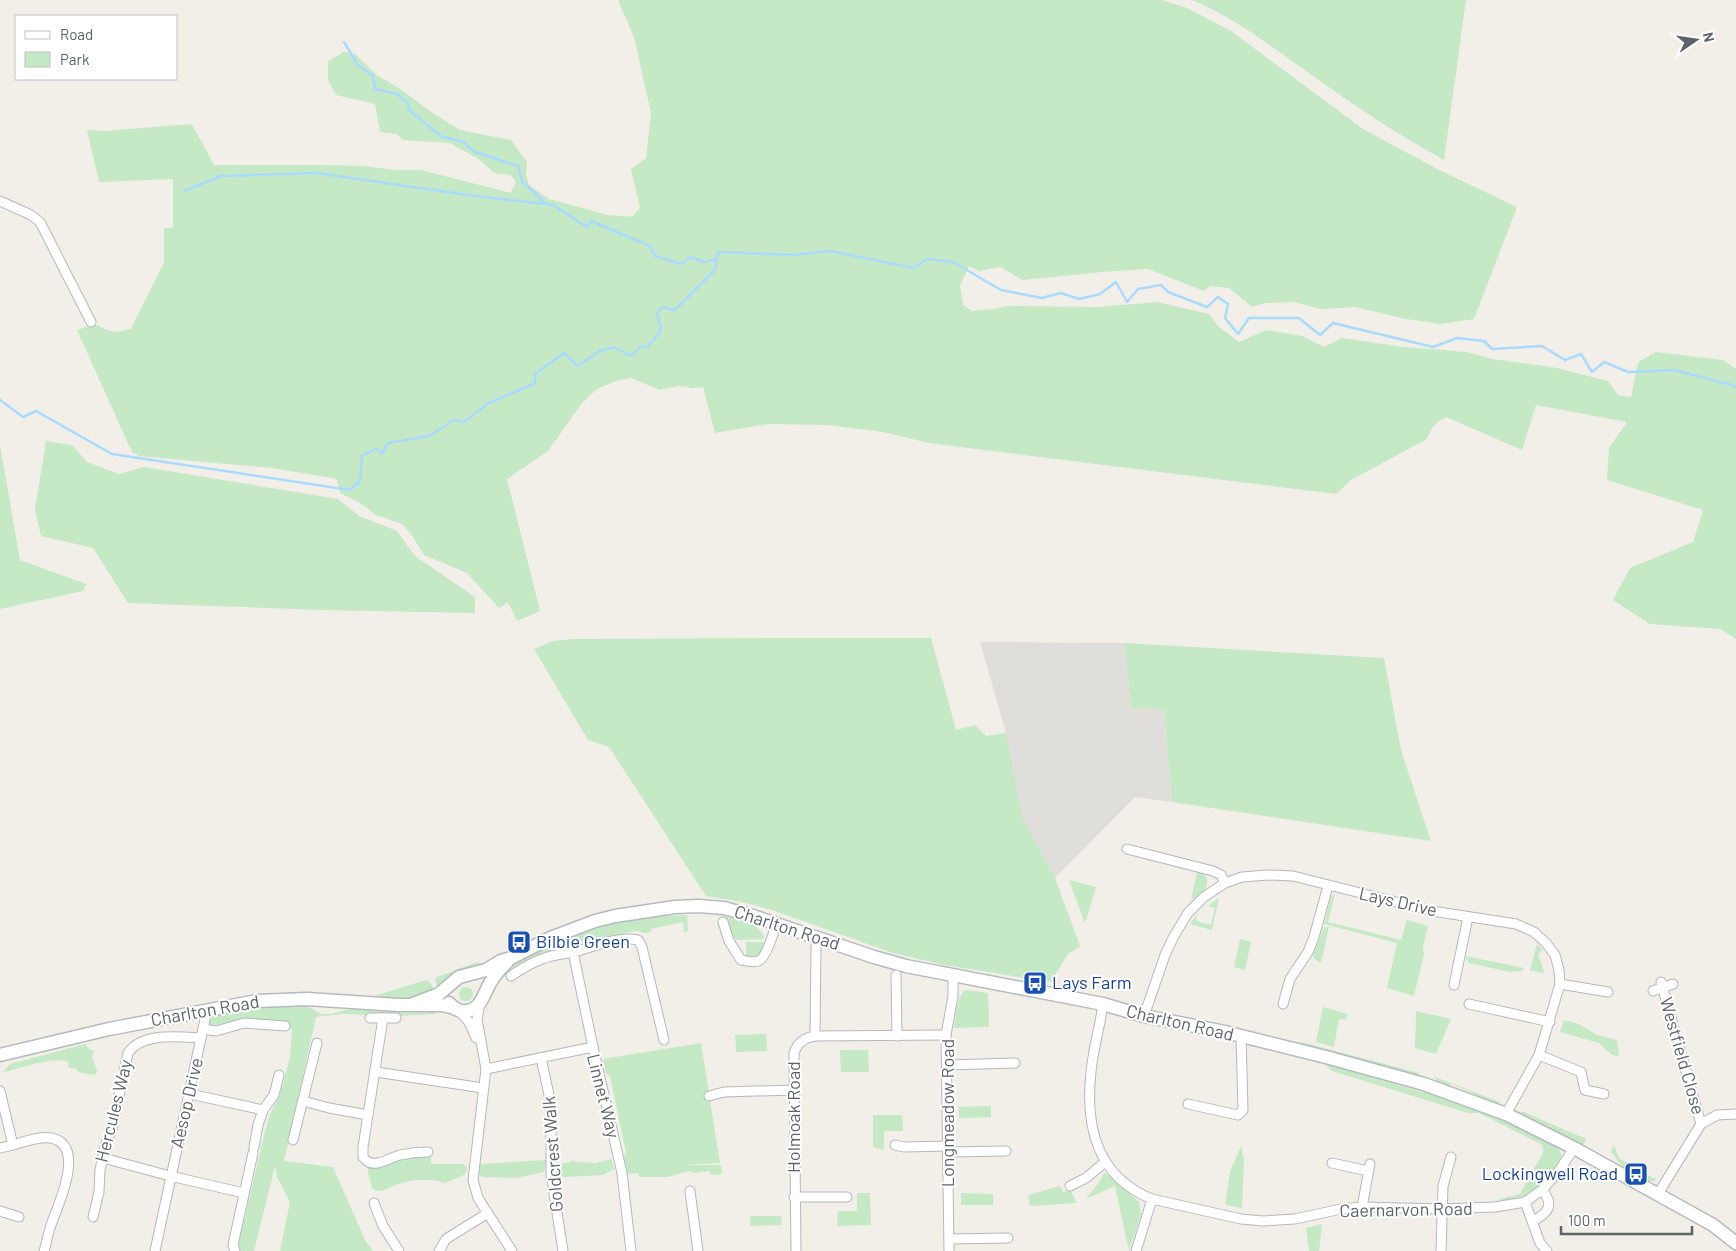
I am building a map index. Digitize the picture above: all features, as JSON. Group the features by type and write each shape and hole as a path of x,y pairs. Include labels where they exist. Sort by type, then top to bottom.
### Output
{"street":[{"path":"0,201 31,215 40,222 91,322"},
{"path":"1127,849 1213,871 1221,875 1225,883"},
{"name":"Lays Drive","path":"1144,1016 1165,955 1188,913 1204,897 1225,883 1242,877 1293,876 1432,910 1516,924 1534,932 1555,955 1560,984 1539,1055 1506,1114"},
{"path":"1282,1004 1290,979 1308,952 1314,937 1328,886"},
{"name":"Charlton Road","path":"413,1004 439,994 453,980 486,970 550,938 594,921 675,906 724,908 882,959 952,976 1103,1004 1144,1016 1241,1036 1326,1057 1415,1082 1506,1114 1574,1148 1713,1225 1736,1243"},
{"path":"1454,985 1462,968 1468,917"},
{"path":"723,922 732,947 741,960 748,962 758,962 763,958 776,924"},
{"path":"511,976 530,963 544,958 602,943 632,938 641,943 664,1040"},
{"path":"816,947 815,1036 946,1035"},
{"path":"573,952 593,1047"},
{"name":"Charlton Road","path":"0,1055 109,1028 256,1001 307,999 441,1005 464,1012 472,1010 482,999 498,972 511,958"},
{"path":"896,975 897,1036"},
{"path":"465,976 471,977 480,984 482,999 477,1019 486,1068 472,1178 474,1189 512,1251"},
{"name":"Longmeadow Road","path":"949,1251 946,1035 952,996 952,976"},
{"path":"1560,984 1608,992"},
{"name":"Westfield Close","path":"1654,991 1662,985 1673,984"},
{"name":"Westfield Close","path":"1662,985 1701,1124"},
{"path":"449,986 448,998 469,1022 481,1047"},
{"name":"Caernarvon Road","path":"1103,1004 1091,1070 1091,1121 1095,1138 1105,1162 1127,1186 1138,1193 1242,1219 1263,1220 1295,1219 1341,1208 1441,1210 1495,1208 1525,1202"},
{"path":"1469,1004 1550,1022"},
{"name":"Aesop Drive","path":"154,1251 207,1010"},
{"path":"370,1018 396,1018"},
{"path":"383,1018 368,1115 364,1147 365,1160 376,1164 399,1155 428,1152"},
{"path":"202,1034 244,1022 284,1026"},
{"name":"Hercules Way","path":"93,1217 99,1192 99,1173 106,1143 112,1128 128,1053 135,1044 144,1040 202,1034"},
{"name":"Holmoak Road","path":"796,1251 794,1053 796,1046 801,1041 815,1036"},
{"path":"1188,1104 1238,1115 1242,1110 1241,1036"},
{"path":"293,1140 317,1043"},
{"name":"Linnet Way","path":"486,1068 593,1047 622,1173 631,1251"},
{"path":"1539,1055 1581,1072 1585,1090 1604,1094"},
{"name":"Goldcrest Walk","path":"541,1058 551,1104 551,1174 562,1251"},
{"path":"947,1064 1015,1063"},
{"path":"376,1072 484,1088"},
{"path":"235,1251 233,1245 258,1125 263,1110 274,1095 279,1075"},
{"path":"709,1096 724,1092 794,1090"},
{"path":"0,1091 13,1145"},
{"path":"190,1094 263,1110"},
{"path":"304,1101 368,1115"},
{"path":"1658,1194 1701,1124 1717,1116 1736,1114"},
{"path":"0,1148 41,1138 51,1138 62,1144 68,1154 69,1159 62,1197 51,1225 44,1251"},
{"path":"895,1145 904,1147 1006,1151"},
{"path":"1547,1251 1540,1243 1525,1202 1542,1190 1559,1171 1574,1148"},
{"path":"1441,1251 1443,1186 1451,1157"},
{"path":"103,1158 244,1193"},
{"path":"1070,1186 1086,1178 1105,1162"},
{"path":"1332,1163 1369,1167 1362,1207"},
{"path":"1532,1221 1546,1214 1549,1208 1548,1199 1542,1190"},
{"path":"690,1191 698,1251"},
{"path":"794,1197 847,1197"},
{"path":"1136,1251 1152,1198"},
{"path":"374,1203 383,1226 398,1251"},
{"path":"0,1211 19,1217"},
{"path":"439,1251 446,1239 488,1213"},
{"path":"949,1240 1008,1238"},
{"path":"1733,1251 1736,1248"}],"shaded area":[{"path":"980,642 1124,643 1131,708 1164,709 1172,802 1135,797 1055,878 1022,816 1004,726"}],"green space":[{"path":"618,0 1162,0 1187,8 1231,31 1363,129 1441,171 1517,207 1474,319 1441,324 1406,319 1355,307 1321,309 1294,302 1265,303 1252,307 1229,288 1210,286 1204,291 1148,269 1023,280 1000,267 979,271 969,266 960,286 963,305 972,311 1007,306 1098,307 1157,302 1209,314 1219,327 1239,342 1266,330 1302,336 1324,347 1342,338 1403,347 1467,352 1493,359 1557,368 1608,381 1618,395 1631,397 1638,362 1656,352 1723,360 1736,369 1736,639 1720,629 1650,624 1613,600 1630,568 1693,542 1703,510 1607,480 1609,448 1627,422 1536,405 1522,450 1446,417 1434,426 1427,439 1351,480 1336,494 929,443 883,432 827,425 769,424 715,433 703,387 678,386 660,390 631,378 615,381 597,389 582,403 548,451 507,479 540,611 517,621 508,602 499,608 467,573 424,555 411,534 402,524 376,515 360,503 340,493 337,479 272,468 139,456 132,452 77,330 92,325 98,325 106,330 117,332 131,329 164,263 164,228 173,228 173,179 99,182 87,130 105,131 192,124 214,165 322,165 421,170 511,193 516,182 511,175 494,173 480,160 450,143 403,140 397,134 380,132 375,104 336,95 328,80 328,61 344,52 355,54 378,76 399,88 431,112 460,130 511,140 527,162 526,175 529,185 549,199 608,215 632,217 640,208 631,169 646,158 651,113 634,37"},
{"path":"1192,0 1466,0 1444,160 1359,108 1239,24"},
{"path":"46,441 72,445 87,462 119,474 144,467 338,499 359,516 397,531 415,556 475,597 475,613 128,603 93,548 41,536 35,510"},
{"path":"0,445 20,560 86,584 83,591 0,609"},
{"path":"931,638 956,730 975,725 986,736 1006,733 1022,816 1055,878 1080,946 1068,954 1051,982 945,965 893,953 772,910 742,902 706,896 609,747 588,740 534,649 553,641 573,639"},
{"path":"1124,643 1384,658 1401,750 1431,841 1172,802 1164,709 1131,708"},
{"path":"1197,872 1207,878 1207,887 1191,900"},
{"path":"1069,880 1096,887 1085,923"},
{"path":"1335,894 1328,922 1401,940 1407,920 1428,926 1423,947 1424,954 1414,996 1387,988 1397,943 1324,924 1331,897"},
{"path":"1219,898 1212,930 1190,924 1197,915 1196,921 1211,925 1215,908 1208,906"},
{"path":"654,915 656,917 687,915 688,931 684,932 683,922 651,929 649,933 632,931 579,942 530,959 506,975 525,957 573,933 604,923"},
{"path":"725,917 749,923 759,929 764,939 736,940 730,932 729,922"},
{"path":"1324,927 1329,927 1321,963 1314,959 1313,955"},
{"path":"1240,939 1251,942 1245,970 1234,967"},
{"path":"746,942 766,942 762,953 756,959 746,957"},
{"path":"1537,944 1543,950 1538,954 1545,974 1530,970"},
{"path":"1465,956 1524,968 1523,971 1510,972 1469,963"},
{"path":"477,962 480,963 482,968 439,991 435,980 437,977"},
{"path":"426,980 430,982 436,993 418,1000 370,999 371,997"},
{"path":"463,987 469,987 473,994 469,1001 463,1001 459,997 459,991"},
{"path":"966,990 988,993 989,1027 954,1028 958,1001"},
{"path":"272,1006 309,1007 321,1014 331,1014 354,1008 387,1008 402,1013 436,1012 435,1014 399,1016 343,1014 316,1017 284,1161 333,1167 365,1240 373,1251 280,1251 290,1202 277,1177 275,1166 254,1251 237,1251 265,1131 271,1112 280,1095 290,1057 292,1031 286,1023 244,1019 209,1026 208,1021 214,1015"},
{"path":"1323,1007 1348,1014 1346,1020 1339,1019 1334,1047 1316,1042"},
{"path":"1416,1011 1451,1019 1436,1054 1415,1048"},
{"path":"1564,1020 1579,1024 1597,1035 1617,1040 1619,1057 1611,1054 1599,1043 1560,1032"},
{"path":"766,1034 767,1051 736,1052 735,1035"},
{"path":"1301,1042 1419,1073 1417,1076 1300,1046"},
{"path":"701,1043 720,1163 682,1165 721,1165 722,1174 711,1175 710,1171 694,1173 689,1171 668,1177 639,1177 639,1173 628,1174 624,1156 626,1153 610,1076 606,1073 603,1059"},
{"path":"85,1044 94,1051 92,1057 97,1071 95,1075 78,1072 76,1069 68,1067 68,1061 60,1060 52,1060 3,1072 10,1064"},
{"path":"840,1050 868,1050 869,1072 841,1072"},
{"path":"1325,1064 1422,1092 1425,1090 1483,1109 1555,1143 1562,1155 1551,1173 1535,1189 1520,1197 1499,1202 1499,1199 1520,1194 1543,1153 1541,1144 1479,1113 1468,1113 1332,1071"},
{"path":"1435,1077 1500,1102 1500,1104 1485,1101 1473,1093 1451,1084 1448,1087 1437,1084"},
{"path":"991,1106 991,1117 959,1118 959,1107"},
{"path":"1522,1111 1586,1139 1584,1144 1580,1145 1526,1117 1521,1113"},
{"path":"873,1115 902,1115 903,1131 884,1131 884,1150 873,1147"},
{"path":"1614,1145 1619,1158 1655,1178 1656,1181 1648,1181 1621,1165 1611,1152"},
{"path":"1241,1146 1244,1160 1242,1208 1225,1205 1230,1171"},
{"path":"431,1158 431,1164 464,1164 464,1166 467,1166 466,1174 445,1183 433,1180 416,1180 404,1182 381,1191 376,1191 372,1188 367,1167 375,1168 400,1159"},
{"path":"612,1159 614,1169 603,1175 563,1177 556,1170 556,1163 569,1163 570,1161 595,1163"},
{"path":"546,1160 544,1172 516,1178 482,1177 479,1174 480,1164"},
{"path":"1104,1173 1110,1176 1139,1202 1141,1214 1129,1251 1115,1186 1086,1199"},
{"path":"1060,1186 1063,1192 1070,1191 1076,1203 1030,1206 1028,1195"},
{"path":"857,1193 870,1193 871,1225 837,1226 838,1211 857,1211"},
{"path":"961,1193 993,1194 993,1205 961,1205"},
{"path":"750,1216 781,1216 782,1225 750,1226"},
{"path":"1322,1224 1319,1251 1309,1251 1306,1228"}],"waterway":[{"path":"344,42 357,64 373,76 375,89 397,94 408,103 409,110 442,137 462,141 475,152 518,166 522,181 545,203"},
{"path":"184,191 221,176 316,173 475,196 553,205 587,227 591,221 650,246 655,256 681,264 691,257 704,262 717,259"},
{"path":"0,400 23,417 36,411 112,454 350,490 360,481 362,456 376,449 382,453 388,443 429,436 454,420 464,422 487,404 535,383 535,374 564,353 578,366 600,351 614,347 631,356 640,347 647,347 661,331 657,313 662,307 675,310 715,270 718,252 792,255 831,251 913,268 928,259 953,262 1001,290 1042,298 1061,293 1079,299 1100,294 1116,282 1127,302 1138,289 1161,285 1168,292 1207,307 1218,297 1228,304 1225,318 1238,334 1249,318 1299,318 1320,335 1333,323 1433,347 1457,338 1484,341 1492,349 1542,346 1565,360 1581,354 1592,372 1604,362 1628,372 1674,370 1732,385 1736,388"}],"place":[{"name":"Bilbie Green","path":"519,942"},
{"name":"Lays Farm","path":"1035,983"},
{"name":"Lockingwell Road","path":"1636,1174"}]}
